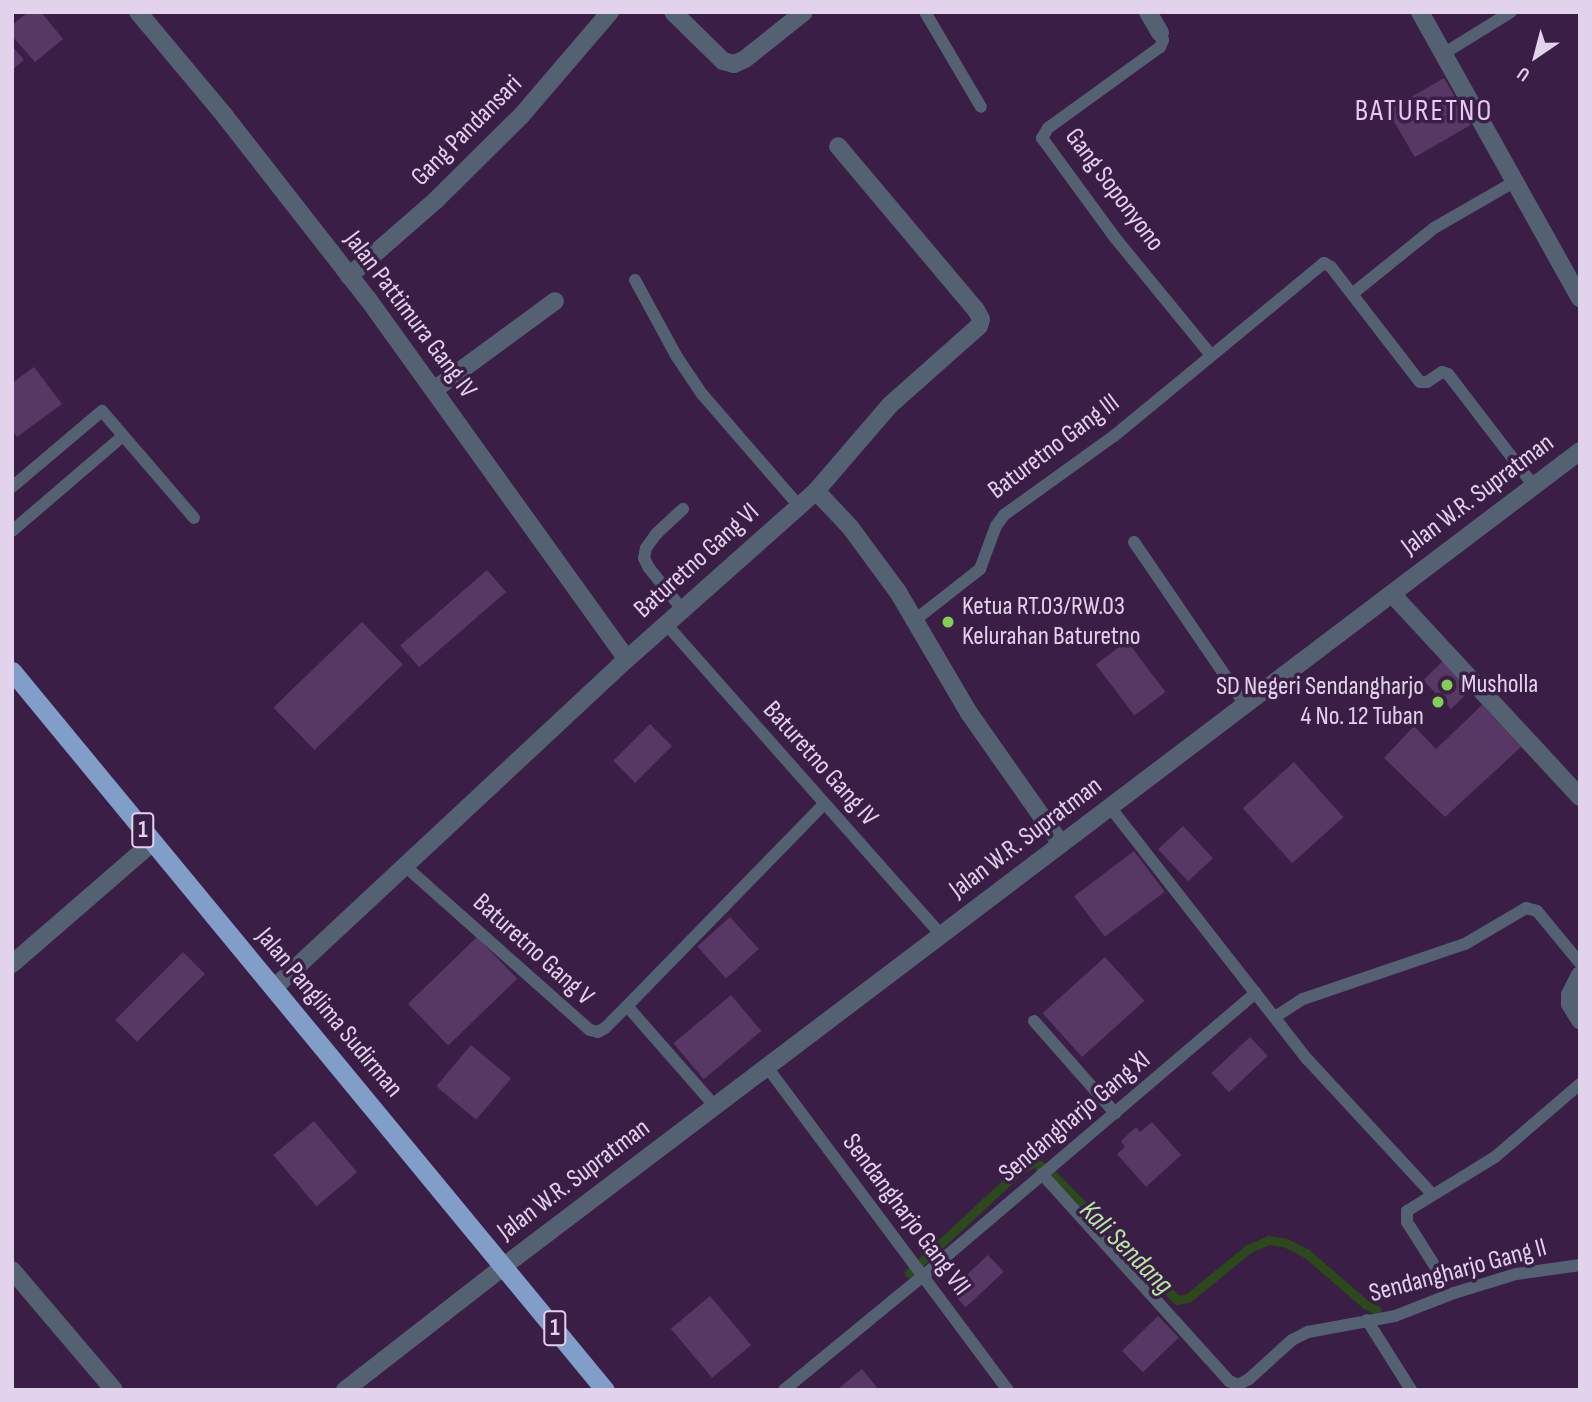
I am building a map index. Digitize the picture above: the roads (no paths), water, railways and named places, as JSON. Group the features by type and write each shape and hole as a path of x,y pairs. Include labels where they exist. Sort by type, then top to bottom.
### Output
{"highway":[{"name":"Jalan Panglima Sudirman","path":"12,671 605,1390"}],"street":[{"name":"Jalan Pattimura Gang IV","path":"138,12 232,124 349,275 628,659"},
{"name":"Gang Pandansari","path":"349,275 436,200 503,133 610,12"},
{"path":"673,12 723,61 733,64 745,59 804,12"},
{"name":"Gang Soponyono","path":"1148,12 1160,33"},
{"path":"1420,12 1580,298"},
{"name":"Baturetno Gang VI","path":"274,988 682,609 816,491 890,405 975,330 981,319 838,146"},
{"path":"434,390 555,301"},
{"name":"Jalan W.R. Supratman","path":"345,1390 504,1266 1580,451"},
{"path":"816,491 865,546 915,620 970,713 1060,844"},
{"path":"1392,594 1580,797"},
{"path":"12,964 153,842"},
{"path":"1580,975 1571,988 1570,1003 1580,1020"},
{"path":"12,1270 114,1390"}],"lane":[{"path":"925,12 981,107"},
{"path":"1443,54 1511,12"},
{"name":"Gang Soponyono","path":"1160,33 1163,40 1160,47 1048,128 1042,140 1116,239 1211,355"},
{"path":"1514,182 1426,233 1352,294 1420,382 1427,382 1442,372 1448,374 1534,486"},
{"name":"Baturetno Gang III","path":"915,620 981,569 996,526 1004,515 1073,468 1321,264 1328,264 1352,294"},
{"path":"635,280 695,385 799,506"},
{"path":"12,487 102,411 194,518"},
{"path":"12,531 123,436"},
{"path":"682,609 644,558 652,539 683,509"},
{"path":"1134,542 1245,705"},
{"name":"Baturetno Gang IV","path":"666,624 941,935"},
{"path":"627,1006 824,803"},
{"path":"1110,807 1325,1078 1432,1195"},
{"name":"Baturetno Gang V","path":"405,866 590,1030 602,1030 627,1006 715,1106"},
{"path":"1275,1017 1303,999 1465,944 1530,908 1537,911 1580,963"},
{"name":"Sendangharjo Gang XI","path":"784,1390 1256,993"},
{"path":"1034,1021 1115,1113"},
{"name":"Sendangharjo Gang VII","path":"767,1067 1008,1390"},
{"path":"1438,1271 1405,1215 1410,1208 1495,1157 1580,1084"},
{"name":"Sendangharjo Gang II","path":"1042,1174 1235,1384 1245,1383 1299,1335 1410,1311 1516,1273 1580,1265"},
{"path":"1367,1320 1408,1389"}],"waterway":[{"name":"Kali Sendang","path":"909,1273 1021,1169 1033,1163 1042,1166"},
{"name":"Kali Sendang","path":"1052,1174 1177,1300 1188,1298 1248,1249 1268,1240 1286,1243 1306,1253 1365,1304 1377,1310"}],"place":[{"name":"Ketua RT.03/RW.03 Kelurahan Baturetno","path":"948,622"},
{"name":"Musholla","path":"1447,685"},
{"name":"SD Negeri Sendangharjo 4 No. 12 Tuban","path":"1438,702"}],"district":[{"name":"BATURETNO","path":"1424,111"}]}
